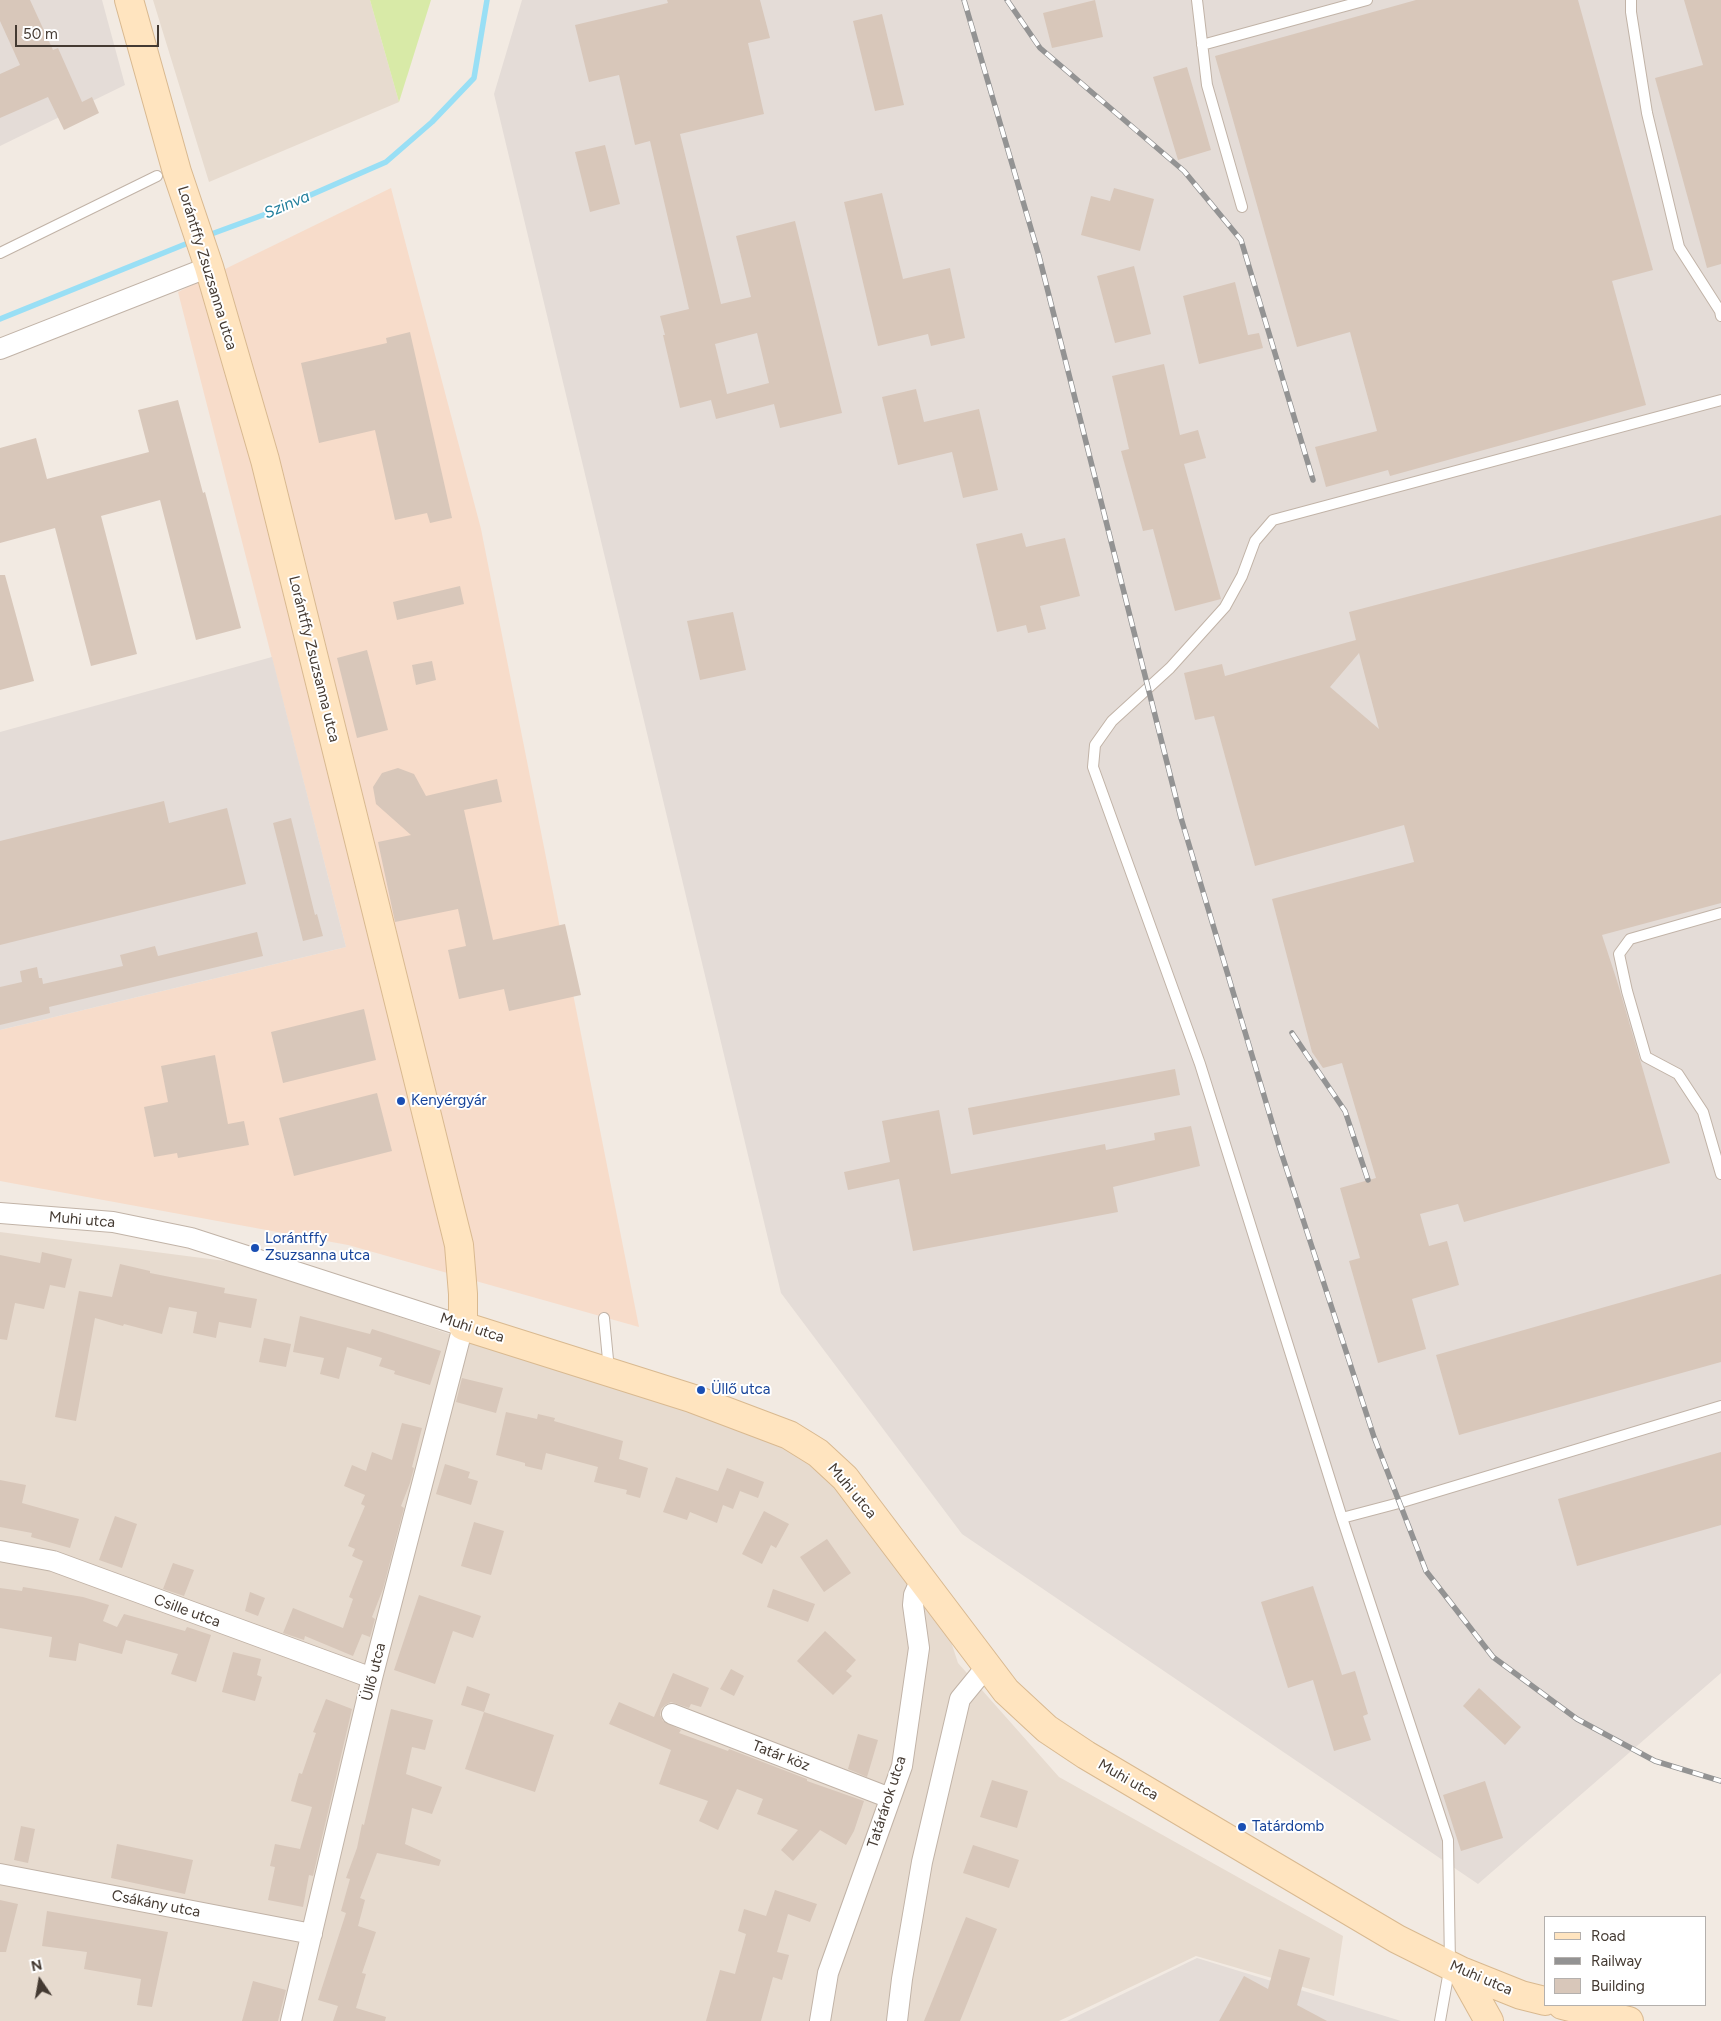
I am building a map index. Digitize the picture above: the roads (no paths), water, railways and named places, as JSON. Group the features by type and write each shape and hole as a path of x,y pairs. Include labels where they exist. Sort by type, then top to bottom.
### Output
{"main road":[{"name":"Lorántffy Zsuzsanna utca","path":"129,0 167,174 208,267 265,460 459,1245 463,1294 463,1326"},
{"name":"Muhi utca","path":"463,1326 691,1398 789,1435 818,1453 845,1478 1006,1691 1047,1729 1086,1755 1397,1939 1455,1968 1521,1995 1544,2001"},
{"path":"1455,1968 1489,2021"},
{"path":"1566,2006 1629,2021"}],"street":[{"path":"0,349 208,267"},
{"name":"Muhi utca","path":"0,1213 112,1222 191,1238 463,1326"},
{"name":"Üllő utca","path":"291,2021 372,1678 463,1326"},
{"name":"Csille utca","path":"0,1551 53,1561 372,1678"},
{"name":"Tatárárok utca","path":"820,2021 828,1974 902,1766 919,1648 913,1605 914,1595 921,1579"},
{"path":"897,2021 922,1862 960,1699 987,1666"},
{"name":"Tatár köz","path":"672,1714 890,1798"},
{"name":"Csákány utca","path":"0,1874 312,1934"}],"lane":[{"path":"1197,0 1207,85 1242,207"},
{"path":"1202,45 1367,0"},
{"path":"1631,0 1631,12 1647,112 1679,247 1720,311 1721,316"},
{"path":"0,253 167,174"},
{"path":"1440,2021 1455,1968 1448,1840 1342,1518 1200,1064 1093,768 1095,745 1112,721 1170,668 1225,607 1242,576 1255,540 1274,520 1721,400"},
{"path":"1721,913 1630,939 1619,954 1627,991 1646,1057 1678,1074 1703,1112 1721,1174"},
{"path":"604,1318 609,1371"},
{"path":"1342,1518 1721,1406"}],"waterway":[{"name":"Szinva","path":"206,236 274,211 386,162 432,122 474,78 487,0"},
{"name":"Szinva","path":"0,319 193,241"}],"railway":[{"path":"964,0 1039,256 1181,818 1280,1149 1374,1437 1426,1571 1493,1657 1577,1719 1655,1761 1721,1781"},
{"path":"1007,0 1040,48 1184,171 1241,240 1313,480"},
{"path":"1292,1033 1345,1111 1368,1180"}],"place":[{"name":"Kenyérgyár","path":"401,1101"},
{"name":"Lorántffy Zsuzsanna utca","path":"255,1248"},
{"name":"Üllő utca","path":"701,1390"},
{"name":"Tatárdomb","path":"1242,1827"}]}
